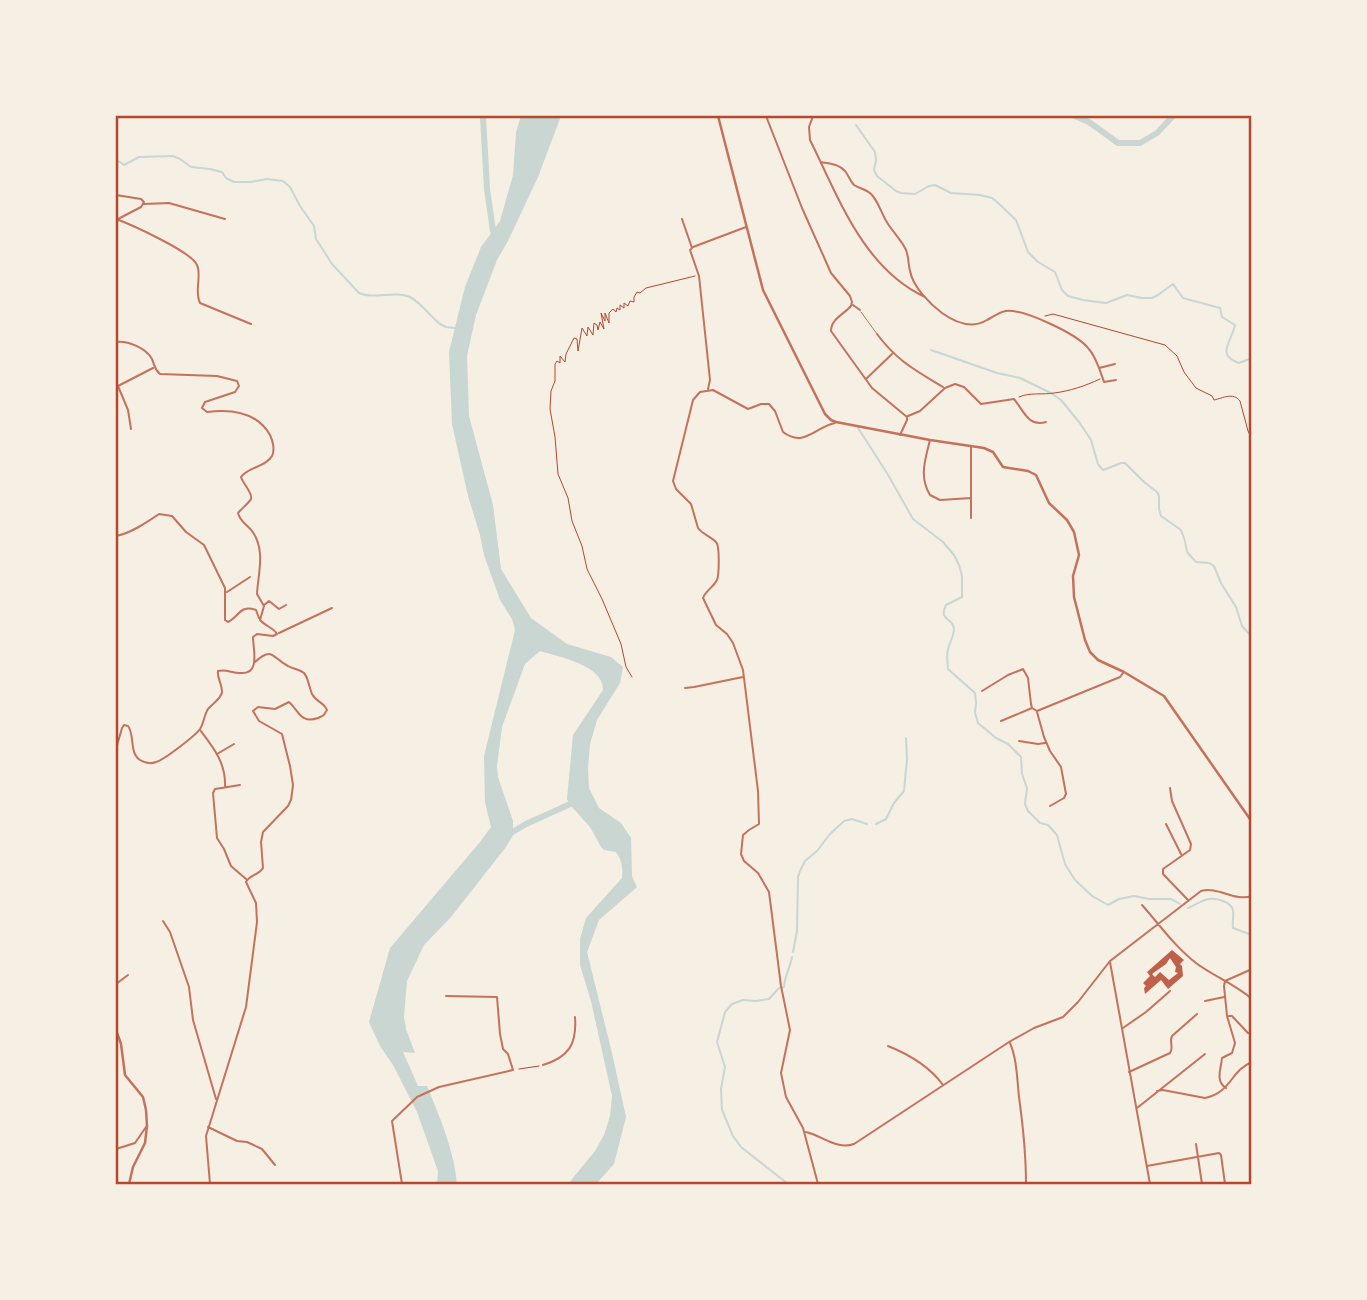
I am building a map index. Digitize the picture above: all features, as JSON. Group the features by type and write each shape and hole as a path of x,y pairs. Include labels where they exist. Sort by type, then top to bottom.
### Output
{"street":[{"path":"718,116 763,290 825,414 831,421 990,450 1003,467 1036,475 1049,503 1067,520 1074,531 1079,555 1073,587 1087,647 1098,660 1159,692 1251,822"},
{"path":"766,116 831,273 850,296 852,305 860,310"},
{"path":"813,116 810,140 859,237 902,285 926,298"},
{"path":"821,162 841,167 852,183 866,189 873,196 905,247 913,281 941,312 967,325 984,322 1007,311 1020,312 1078,338 1090,349 1104,380 1116,380"},
{"path":"116,195 141,199 144,204"},
{"path":"116,219 144,204 169,203 225,219"},
{"path":"116,219 182,251 195,261 198,268 197,300 251,324"},
{"path":"682,219 699,276 710,380 708,390"},
{"path":"692,248 748,226"},
{"path":"852,305 833,321 831,331 872,388 907,417"},
{"path":"116,317 116,322"},
{"path":"877,334 892,354 904,364 945,388"},
{"path":"116,342 129,342 148,354 160,374 217,376 237,381 239,386 235,391 205,402 202,408 207,412 224,410 253,418 262,424 270,436 274,449 268,461 246,471 241,477 251,496 238,513 241,521 253,533 259,552 261,568 257,594 264,606"},
{"path":"866,380 892,354"},
{"path":"1099,368 1115,364"},
{"path":"131,429 128,410 118,386 154,368"},
{"path":"907,417 920,411 945,388 955,383 961,385 981,404 1014,399 1029,421 1037,424 1046,422"},
{"path":"818,1185 804,1132 786,1097 780,1073 789,1030 769,892 758,873 744,861 741,854 743,835 758,826 760,818 744,677 733,643 716,625 703,598 718,578 718,545 700,532 691,504 676,489 673,481 693,400 700,392 713,390 746,408 771,404 780,428 793,438 805,437 836,422"},
{"path":"900,435 907,417"},
{"path":"930,440 923,475 930,495 940,500 971,498"},
{"path":"971,446 971,518"},
{"path":"116,536 121,536 159,514 172,516 186,532 204,545 224,584 226,622 250,608 257,611 260,620 277,634"},
{"path":"226,593 250,577"},
{"path":"260,620 264,606 269,601 279,608 286,605"},
{"path":"255,662 253,636 273,636 332,608"},
{"path":"116,749 124,725 132,731 136,757 152,763 161,760 200,730 209,708 221,694 218,671 248,673 255,662 265,654 273,654 288,667 302,672 314,698 325,705 327,710 324,715 312,719 303,718 289,702 278,708 257,707 253,711 260,721 282,734 293,792 288,806 263,832 263,868 247,880"},
{"path":"982,691 1023,668 1028,678 1032,708"},
{"path":"1037,711 1120,677 1124,672"},
{"path":"685,688 744,677"},
{"path":"1032,708 1037,711"},
{"path":"1001,722 1032,708"},
{"path":"1037,711 1046,742 1061,767 1066,794 1050,806"},
{"path":"200,730 224,769 225,787"},
{"path":"1018,741 1038,744 1046,742"},
{"path":"217,754 234,744"},
{"path":"210,1185 206,1141 208,1127 243,1018 258,915 247,880 231,866 217,836 214,791 240,785"},
{"path":"1170,788 1172,801 1191,844 1190,849 1163,869 1163,874 1189,901"},
{"path":"1166,824 1181,856"},
{"path":"804,1132 841,1146 850,1145 1009,1042 1034,1028 1063,1017 1110,961 1205,890 1242,898 1251,895"},
{"path":"1142,905 1185,954 1251,999"},
{"path":"163,920 170,932 189,987 193,1020 216,1100"},
{"path":"1110,961 1150,1185"},
{"path":"1225,981 1251,969"},
{"path":"116,984 128,975"},
{"path":"1225,981 1227,1016 1235,1043 1232,1053 1222,1058 1219,1081 1226,1088"},
{"path":"1122,1028 1170,991"},
{"path":"402,1185 392,1121 417,1097 439,1087 513,1070 508,1054 503,1049 497,997 446,996"},
{"path":"1205,1001 1224,997"},
{"path":"1129,1072 1170,1053 1172,1036 1197,1014"},
{"path":"1227,1016 1232,1016 1251,1034"},
{"path":"543,1065 560,1059 571,1045 576,1033 575,1017"},
{"path":"116,1030 125,1074 145,1101 147,1125 145,1143 133,1167 128,1185"},
{"path":"1009,1042 1016,1065 1026,1157 1026,1185"},
{"path":"116,1046 121,1044"},
{"path":"888,1046 934,1074 943,1086"},
{"path":"1136,1108 1205,1055"},
{"path":"1157,1091 1205,1098 1217,1095 1226,1088 1240,1069 1251,1062"},
{"path":"116,1149 135,1143 147,1125"},
{"path":"208,1127 262,1149 275,1165"},
{"path":"1196,1144 1202,1185"},
{"path":"1147,1166 1220,1153 1225,1185"}],"lane":[{"path":"860,310 877,334"}],"path":[{"path":"632,677 626,667 621,644 587,569 568,498 558,474 550,409 555,364 557,360 560,363 560,356 565,362 574,338 577,339 578,351 582,328 587,336 588,327 593,335 594,323 597,330 600,322 604,329 601,313 605,321 605,313 609,323 609,313 613,309 616,312 617,308 620,310 620,305 624,309 624,303 628,306 630,301 634,302 637,292 699,276"},
{"path":"1043,321 1045,316 1053,314 1165,345 1177,356 1184,372 1196,388 1212,396 1214,400 1232,395 1237,397 1251,439"},
{"path":"1014,399 1024,395 1069,391 1104,380"},
{"path":"513,1070 543,1065"}],"shaded area":[{"path":"521,116 561,116 538,177 497,260 476,315 467,356 469,416 493,505 501,569 531,618 567,644 611,657 623,667 620,683 597,720 590,744 589,788 599,808 621,823 631,838 632,876 637,887 599,920 587,952 626,1117 614,1164 596,1184 568,1184 595,1151 604,1135 612,1096 591,1001 580,965 580,939 586,918 622,878 622,871 616,852 601,847 590,827 567,799 573,735 603,690 601,681 589,668 579,663 540,651 525,664 502,727 498,777 513,821 513,835 451,917 424,945 407,981 404,1017 415,1053 403,1052 418,1086 427,1086 446,1134 457,1184 437,1184 438,1171 417,1112 369,1022 390,948 491,827 485,802 484,756 515,630 512,619 500,600 484,555 468,496 452,424 449,352 465,287 481,247 500,221 513,175 516,132"}],"building":[{"path":"1172,950 1184,960 1180,964 1183,976 1168,989 1161,980 1145,994 1146,986 1143,983 1150,976 1147,972","holes":["1170,958 1176,967 1175,972 1178,973 1169,980 1160,972 1155,977 1152,974"]}],"waterway":[{"path":"483,116 487,189 496,239"},
{"path":"1075,116 1089,122 1118,143 1140,143 1157,133 1173,116"},
{"path":"856,125 875,152 874,170 877,176 896,191 915,194 935,185 951,193 980,195 997,202 1016,220 1028,252 1055,272 1062,290 1068,296 1106,303 1127,295 1152,298 1173,284 1183,298 1220,308 1222,317 1235,325 1226,352 1232,360 1239,363 1252,358"},
{"path":"116,154 117,160 124,165 139,157 173,156 191,167 222,172 234,182 267,179 283,181 290,187 314,226 316,239 332,264 359,293 410,297 440,324 455,328"},
{"path":"931,350 997,373 1020,378 1061,400 1091,440 1098,464 1103,470 1125,463 1157,492 1161,516 1181,530 1187,552 1196,562 1214,566 1236,607 1242,626 1252,637"},
{"path":"858,428 913,519 943,542 959,565 962,597 946,605 944,610 954,629 947,651 948,669 975,693 978,723 1008,744 1021,757 1028,811 1057,835 1065,864 1075,880 1092,896 1108,905 1134,896 1171,899 1180,904"},
{"path":"876,824 886,819 904,791 906,738"},
{"path":"506,836 577,801"},
{"path":"793,952 797,931 798,877 805,861 844,821 852,819 867,824"},
{"path":"1188,908 1209,899 1224,901 1232,908 1233,928 1252,935"},
{"path":"788,1184 741,1147 733,1136 722,1110 721,1089 725,1067 717,1042 725,1012 732,1004 743,1000 769,999 779,988 784,987 792,957"}]}
